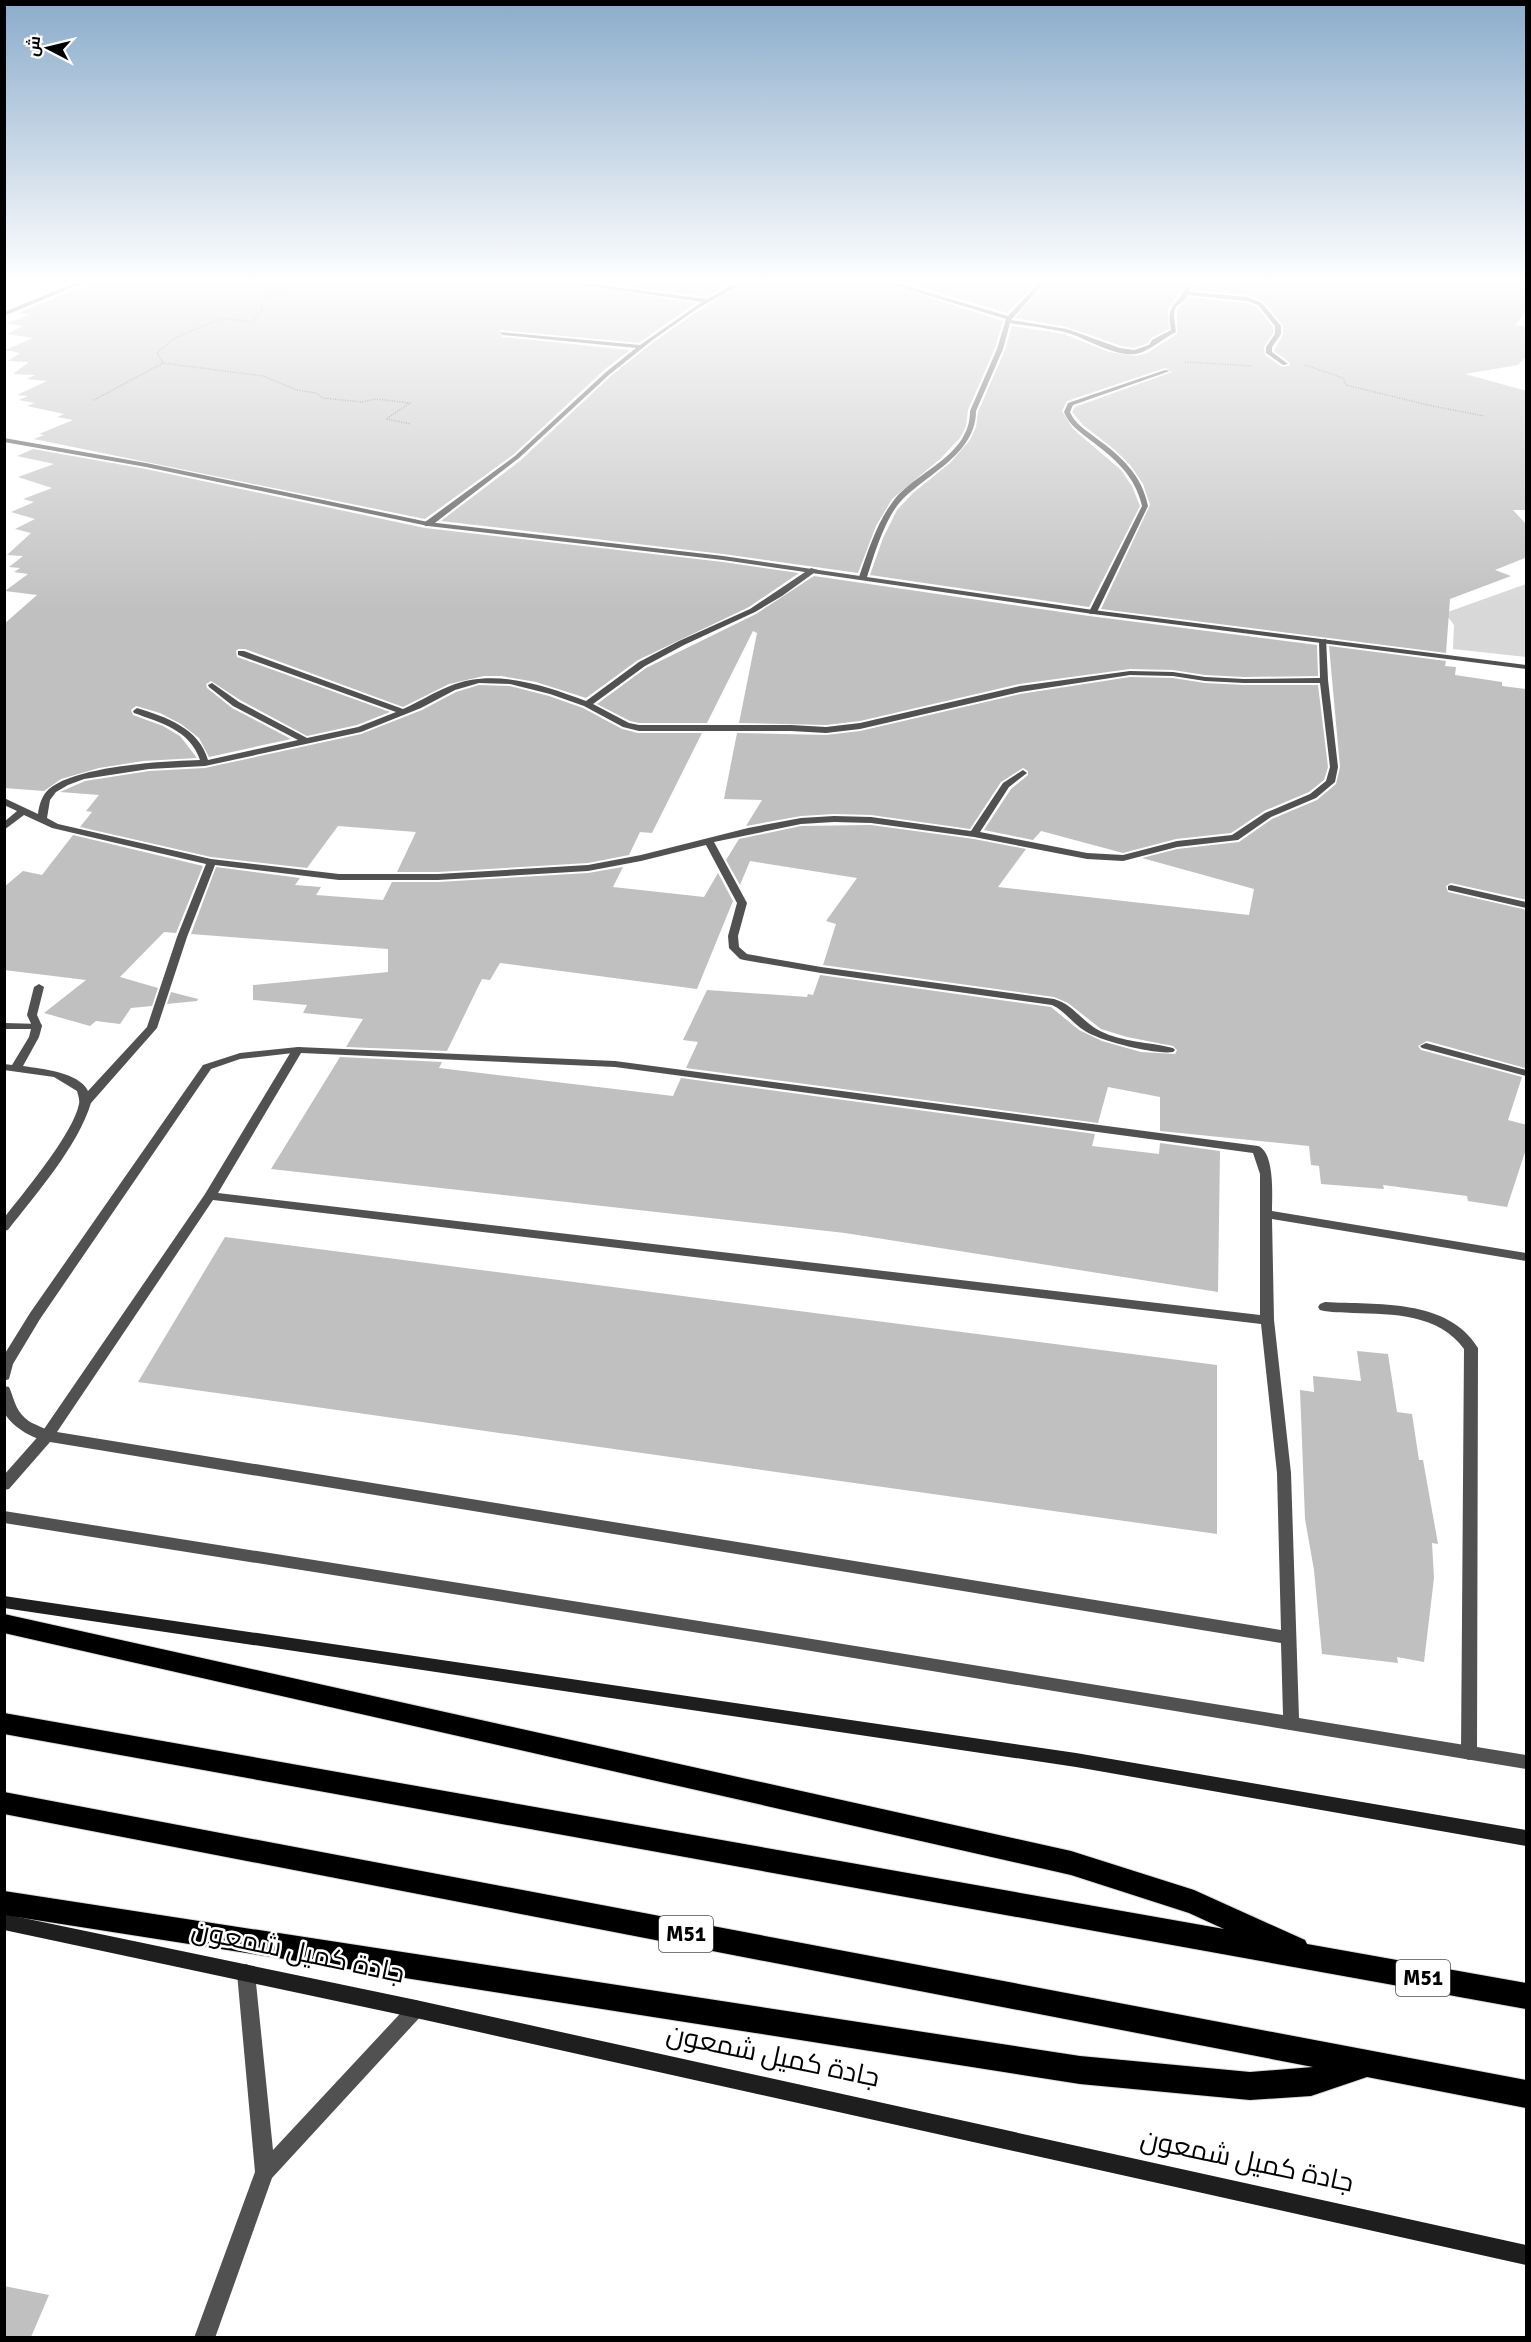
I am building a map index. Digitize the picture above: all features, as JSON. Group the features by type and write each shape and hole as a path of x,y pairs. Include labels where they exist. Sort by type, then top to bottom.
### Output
{"highway":[{"path":"4,1623 1071,1863 1194,1902 1319,1960"},
{"name":"M51","path":"4,1723 1527,1996"},
{"name":"M51","path":"4,1803 1527,2094"},
{"path":"4,1903 1080,2070 1250,2086 1311,2082 1366,2064"}],"main road":[{"path":"4,1602 1076,1760 1527,1838"},
{"name":"جادة كميل شمعون","path":"4,1922 416,2009 1527,2255"}],"street":[{"path":"428,524 517,457 587,392"},
{"path":"863,577 876,538 897,501 962,446 973,421 973,411 981,392"},
{"path":"1093,612 1145,506 1144,494 1128,466 1077,427 1070,420 1067,412 1070,404 1104,392"},
{"path":"4,440 146,465 428,524 814,570 1093,612 1527,667"},
{"path":"587,704 627,672 715,626 743,615 814,570"},
{"path":"4,801 54,826 212,862 339,877 491,875 614,864 777,825 834,819 871,820 974,834 1087,856 1123,858 1177,844 1235,838 1268,815 1313,796 1330,782 1334,767 1324,680 1323,641"},
{"path":"241,653 404,712"},
{"path":"42,820 47,796 69,781 120,771 205,763 361,729 404,712 452,688 479,680 523,685 587,704 626,725 639,728 826,730 860,726 1020,689 1130,673 1173,674 1205,679 1244,681 1324,680"},
{"path":"212,685 236,704 306,741"},
{"path":"137,711 191,734 202,750 205,763"},
{"path":"974,834 1006,785 1023,773"},
{"path":"4,827 24,810"},
{"path":"708,840 742,903 733,936 734,948 744,957 821,970 1054,1002 1068,1008 1087,1029 1104,1036 1168,1050"},
{"path":"4,1227 60,1149 77,1122 85,1102 153,1028 182,937 212,862"},
{"path":"1451,888 1527,905"},
{"path":"10,1068 34,1037 37,1026 32,1015 39,987"},
{"path":"4,1026 37,1026"},
{"path":"1426,1046 1527,1073"},
{"path":"4,1485 47,1436 210,1196 298,1050"},
{"path":"4,1376 6,1364 35,1316 207,1067 240,1055 298,1050 615,1064 1258,1150 1266,1174 1267,1320 1284,1473 1291,1724"},
{"path":"10,1068 57,1074 82,1089 85,1102"},
{"path":"210,1196 1267,1320"},
{"path":"1266,1214 1504,1251 1527,1257"},
{"path":"1326,1307 1423,1314 1448,1325 1465,1336 1471,1348 1469,1753"},
{"path":"4,1391 8,1407 16,1420 31,1430 47,1436 1289,1638"},
{"path":"4,1517 1527,1762"},
{"path":"246,1973 265,2172"},
{"path":"204,2337 265,2172 416,2009"}],"path":[{"path":"94,400 108,392"},
{"path":"312,392 323,398 362,402 376,399 410,403 386,419 411,424"},
{"path":"1373,392 1401,400 1422,402 1430,408 1484,416"}],"shaded area":[{"path":"1526,584 1526,657 1453,649 1454,625 1445,613"}],"building":[{"path":"23,392 580,392 514,454 425,519 34,439 44,435 39,434 73,420 57,417 64,414 27,406 35,403 19,400 28,396 17,395"},
{"path":"594,392 976,392 960,438 940,459 892,499 876,526 858,573 723,554 441,521 521,460"},
{"path":"987,392 1093,392 1067,401 1062,411 1073,429 1121,470 1132,486 1140,506 1089,607 870,575 883,538 897,510 913,493 950,463 970,440 976,427 978,412"},
{"path":"1116,392 1527,392 1527,510 1513,510 1527,525 1527,557 1495,570 1511,576 1450,599 1446,653 1101,609 1150,505 1143,484 1131,466 1083,425 1072,412 1075,407"},
{"path":"33,449 146,469 425,528 723,562 799,573 749,607 638,660 586,698 536,682 501,676 484,676 449,684 403,707 245,649 238,649 237,657 390,712 357,725 307,736 240,700 211,681 206,684 207,688 232,708 291,739 209,757 199,738 181,724 160,713 136,706 131,710 133,715 163,726 180,736 197,758 143,761 99,768 61,779 44,791 4,788 4,624 37,595 5,591 28,574 14,572 20,568 9,567 23,556 7,555 31,533 15,529 35,519 11,512 34,502 23,499 52,488 18,477 54,464 17,456"},
{"path":"814,576 1089,616 1317,645 1318,676 1244,677 1205,675 1173,670 1130,669 1019,684 860,721 826,725 739,723 757,633 753,631 707,723 639,723 630,721 597,704 646,668 756,614"},
{"path":"1329,646 1446,661 1445,666 1456,667 1455,675 1502,682 1502,686 1527,689 1527,900 1451,883 1446,886 1448,892 1527,910 1527,1064 1525,1068 1427,1041 1418,1046 1421,1050 1522,1077 1508,1120 1527,1125 1527,1146 1507,1207 1468,1201 1467,1196 1383,1185 1384,1189 1321,1184 1319,1166 1311,1165 1309,1146 1160,1131 1160,1097 1108,1087 1098,1123 686,1068 698,1042 683,1040 707,990 807,997 808,994 813,995 820,975 1051,1007 1079,1030 1102,1041 1141,1052 1175,1054 1177,1050 1173,1046 1127,1037 1101,1029 1068,1003 1054,997 823,965 836,924 826,921 857,878 750,861 740,885 726,860 739,839 801,826 871,825 974,839 1026,849 998,887 1249,915 1254,889 1142,858 1177,849 1239,842 1272,819 1317,800 1336,784 1340,767"},
{"path":"1130,677 1173,678 1205,683 1244,685 1318,685 1328,767 1324,780 1309,792 1264,811 1231,833 1176,839 1123,853 1041,831 1033,840 984,830 1011,789 1028,775 1028,771 1023,768 1001,782 970,829 871,815 834,814 801,816 746,826 762,800 724,799 737,733 826,735 860,731 1020,694"},
{"path":"479,685 510,686 549,696 583,708 622,729 638,733 702,733 652,833 640,832 629,855 588,863 438,872 397,872 416,832 338,826 307,868 211,857 80,827 92,812 86,811 99,795 60,792 85,781 149,771 205,768 361,734 422,710 456,692"},
{"path":"73,835 203,866 176,933 164,932 120,977 158,988 152,1006 131,1008 120,1024 96,1021 90,1026 44,1013 86,980 4,970 4,887 23,871 42,875"},
{"path":"216,867 300,878 295,885 321,887 316,895 383,900 392,882 438,882 588,873 623,867 613,887 704,897 718,873 733,901 697,989 500,963 490,980 482,979 447,1051 346,1047 363,1019 303,1013 307,1005 253,1000 253,985 388,972 388,949 191,934"},
{"path":"171,992 198,999 197,1001 167,1004"},
{"path":"340,1057 442,1062 439,1068 673,1096 681,1078 1095,1134 1092,1146 1159,1154 1160,1143 1220,1151 1218,1292 845,1233 271,1169"},
{"path":"225,1237 1217,1365 1217,1534 138,1382"},
{"path":"1357,1351 1388,1354 1397,1412 1412,1414 1419,1460 1423,1460 1438,1544 1432,1543 1434,1578 1424,1662 1397,1657 1398,1663 1322,1654 1314,1570 1305,1519 1300,1390 1314,1392 1313,1376 1361,1381"},
{"path":"4,2286 49,2295 31,2337 4,2337"}]}
